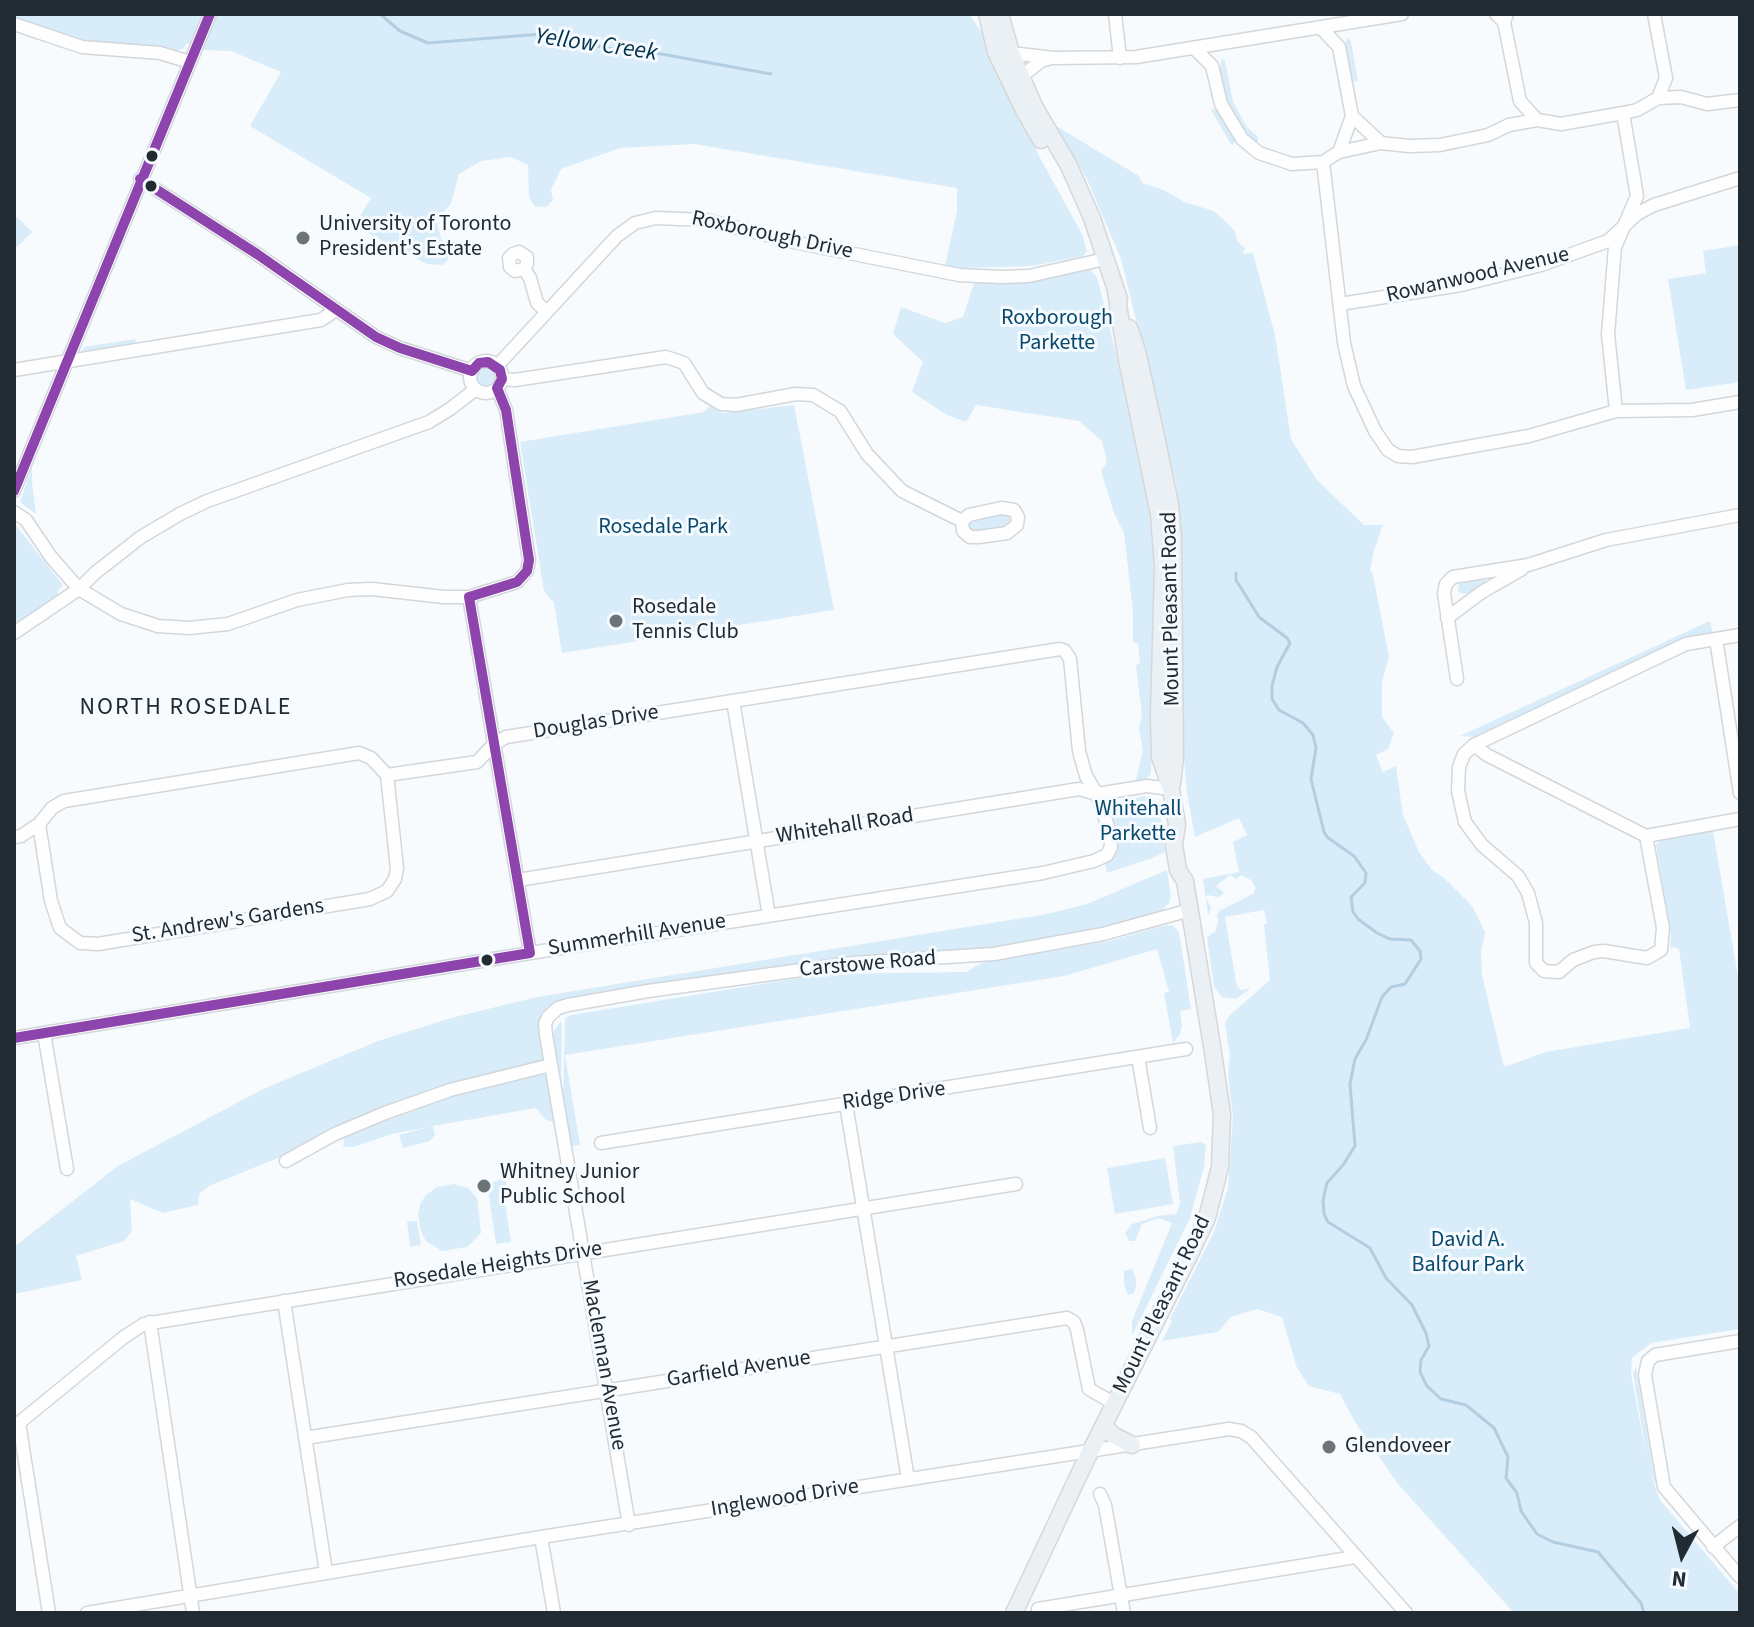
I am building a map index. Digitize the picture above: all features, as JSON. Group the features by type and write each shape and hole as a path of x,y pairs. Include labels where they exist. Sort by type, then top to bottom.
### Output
{"main road":[{"name":"Mount Pleasant Road","path":"989,17 1011,53 1034,106 1069,166 1092,218 1116,292 1159,514 1163,567 1160,757 1171,789 1177,824 1174,845 1178,870 1185,881 1222,1114 1220,1167 1207,1218 1014,1613"},
{"name":"Mount Pleasant Road","path":"989,17 996,52 1103,255"},
{"path":"1104,1425 1113,1435 1132,1445"}],"street":[{"path":"14,491 210,14"},
{"path":"1115,14 1120,58"},
{"path":"1011,53 1054,58 1120,58 1402,14"},
{"path":"1657,16 1666,78 1681,97"},
{"path":"1503,17 1520,101 1537,120"},
{"path":"1339,152 1352,116 1339,47 1348,23"},
{"path":"14,24 82,47 160,53 190,62"},
{"path":"1320,27 1339,47"},
{"path":"1212,66 1226,43"},
{"path":"1194,48 1212,66 1227,117 1250,146 1281,162 1303,165 1323,162 1339,152 1381,143 1440,145 1537,120 1561,124 1623,113 1637,110 1658,98 1681,97 1707,104 1740,100"},
{"path":"1021,77 1041,61 1054,58"},
{"path":"1658,98 1666,78"},
{"path":"1509,125 1520,101"},
{"path":"1616,411 1610,360 1609,309 1615,247 1637,196 1623,113"},
{"path":"1352,116 1381,143"},
{"path":"1323,162 1344,343 1354,386 1375,431 1388,450 1398,456 1412,457 1529,436 1616,411 1692,410 1740,402"},
{"name":"Rowanwood Avenue","path":"1340,304 1420,292 1521,270 1608,241 1654,205 1740,178"},
{"path":"140,179 388,343 472,371"},
{"name":"Roxborough Drive","path":"497,366 622,231 635,223 656,218 707,220 794,242 959,275 1029,276 1103,255"},
{"path":"524,269 537,303 546,311"},
{"path":"14,370 321,320 336,310"},
{"path":"14,512 26,520 51,557 79,589 137,621 173,628 228,624 297,600 348,590 380,589 469,597 517,582 527,571 529,560 506,410 499,384 497,366 483,362 472,371 471,380 476,389 484,393 499,384 515,380 666,357 684,363 703,393 721,404 736,405 796,394 813,395 840,411 867,454 902,491 962,521"},
{"path":"14,633 79,589 141,537 180,514 207,501 429,422 476,389"},
{"path":"1457,679 1444,588 1453,577 1528,565 1606,540 1740,515"},
{"path":"1447,618 1482,592 1528,565"},
{"path":"469,597 530,953"},
{"path":"1646,836 1663,928 1661,950 1647,958 1594,952 1573,960 1559,972 1544,971 1536,963 1536,923 1528,893 1518,876 1482,845 1465,822 1458,791 1459,767 1467,749 1474,745 1686,644 1740,635"},
{"path":"1716,639 1740,793"},
{"name":"Douglas Drive","path":"387,775 477,762 494,744 506,737 537,731 1052,650 1065,651 1072,669 1074,721 1079,751 1086,776 1097,794"},
{"path":"733,701 769,916"},
{"path":"1474,745 1487,755 1646,836 1740,819"},
{"path":"14,837 39,824 52,808 64,801 334,756 359,753 371,758 387,775"},
{"name":"St. Andrew's Gardens","path":"39,824 51,901 60,928 80,943 98,944 370,899 387,891 395,879 397,868 387,775"},
{"name":"Whitehall Road","path":"518,880 1079,789 1097,794 1147,786 1171,789"},
{"name":"Summerhill Avenue","path":"14,1038 1043,873 1107,855 1111,847 1110,833 1097,794"},
{"name":"Carstowe Road","path":"548,1017 558,1008 568,1005 663,989 852,963 994,954 1103,934 1190,910"},
{"name":"Maclennan Avenue","path":"548,1017 545,1024 551,1065 629,1525"},
{"path":"44,1033 67,1169"},
{"name":"Ridge Drive","path":"601,1143 1186,1049"},
{"path":"1138,1057 1150,1128"},
{"path":"286,1161 335,1134 385,1113 450,1090 551,1065"},
{"path":"846,1104 908,1479"},
{"name":"Rosedale Heights Drive","path":"17,1425 124,1337 150,1322 1016,1184"},
{"path":"284,1301 326,1572"},
{"name":"Garfield Avenue","path":"305,1438 1067,1318 1074,1322 1077,1330 1089,1389 1115,1404"},
{"path":"150,1322 193,1613"},
{"path":"1740,1341 1650,1358 1645,1379 1664,1487 1740,1577"},
{"path":"17,1425 49,1613"},
{"name":"Inglewood Drive","path":"87,1613 541,1537 1229,1429 1251,1437 1406,1613"},
{"path":"1100,1494 1105,1505 1124,1613"},
{"path":"1713,1547 1740,1526"},
{"path":"541,1537 554,1613"},
{"path":"1038,1609 1355,1557"}],"green space":[{"path":"14,14 969,14 983,34 1038,154 1082,234 1087,252 1083,256 1033,266 945,266 957,211 957,188 694,144 620,148 561,169 551,190 553,200 546,207 534,206 529,196 528,165 511,157 481,161 459,174 451,204 436,220 450,254 447,261 442,265 427,264 354,226 371,198 250,126 281,72 231,51 205,50 187,43 183,49 177,50 77,41 14,17"},
{"path":"1348,37 1358,81 1351,82 1344,47"},
{"path":"1222,58 1233,102 1247,127 1258,137 1258,146 1246,136 1228,109 1219,73"},
{"path":"1218,108 1236,140 1232,146 1211,110"},
{"name":"David A. Balfour Park","path":"1053,124 1139,176 1142,183 1164,190 1184,202 1214,211 1234,230 1238,242 1245,248 1243,254 1253,253 1275,335 1291,439 1317,480 1364,525 1383,525 1370,570 1389,657 1382,682 1382,717 1394,733 1388,749 1376,755 1383,772 1396,766 1403,815 1419,852 1432,870 1472,906 1485,932 1481,952 1482,975 1504,1067 1546,1052 1690,1028 1679,949 1670,947 1671,936 1656,845 1660,840 1713,831 1740,988 1740,1329 1651,1343 1632,1358 1631,1374 1647,1459 1633,1373 1636,1367 1656,1486 1648,1467 1660,1500 1740,1594 1740,1613 1514,1613 1398,1484 1355,1422 1340,1394 1309,1386 1297,1368 1282,1317 1257,1309 1231,1317 1218,1332 1162,1341 1214,1232 1228,1188 1233,1117 1225,1023 1270,980 1264,925 1267,923 1264,910 1225,917 1237,987 1241,990 1251,988 1236,999 1222,997 1214,987 1207,937 1215,932 1219,911 1253,894 1256,888 1251,880 1241,875 1236,879 1230,875 1216,886 1224,893 1219,897 1207,895 1211,907 1209,915 1208,914 1203,879 1239,872 1233,842 1247,835 1239,818 1195,837 1187,793 1181,726 1183,587 1176,483 1121,259 1087,179"},
{"path":"14,214 32,232 14,250"},
{"path":"1740,245 1740,382 1686,390 1668,279 1706,273 1703,251"},
{"name":"Roxborough Parkette","path":"1089,269 1097,277 1150,504 1154,544 1151,774 1146,779 1136,780 1143,750 1136,665 1140,664 1138,643 1133,643 1133,611 1124,533 1114,513 1101,471 1107,462 1102,441 1079,421 976,405 966,422 947,415 912,392 923,362 893,334 901,307 945,323 963,317 974,283 1033,282"},
{"path":"135,339 136,344 82,350 84,347"},
{"path":"485,367 492,370 495,377 492,384 485,387 478,384 475,377 478,370"},
{"name":"Rosedale Park","path":"794,405 834,610 562,653 554,603 544,591 520,442 704,412 709,406 723,413"},
{"path":"32,467 32,483 36,514 20,502"},
{"path":"1008,515 1012,521 1008,527 970,532 968,527 970,523 987,516"},
{"path":"14,523 63,585 57,592 59,594 14,627"},
{"path":"1484,578 1486,582 1467,594 1458,592 1459,584"},
{"path":"1710,621 1713,634 1684,640 1476,737 1460,736"},
{"name":"Whitehall Parkette","path":"1151,797 1159,806 1165,852 1107,873 1105,862 1115,855 1118,846 1109,810 1111,803"},
{"path":"1167,870 1171,897 1162,911 1106,928 1006,946 841,958 554,1006 545,1058 541,1062 457,1085 209,1186 199,1194 198,1205 163,1213 130,1199 132,1231 124,1241 76,1256 82,1280 14,1294 14,1247 118,1166 263,1089 378,1041 451,1018 537,997 1047,914 1087,904"},
{"path":"1166,925 1173,926 1179,932 1191,1009 1180,1011 1182,1025 1173,1043 1164,993 1169,992 1157,949 1064,976 565,1055 580,1145 571,1146 563,1098 565,1018 571,1015 823,974 966,972 981,963 1109,941"},
{"path":"561,1021 562,1029 561,1084 553,1039"},
{"path":"540,1073 548,1078 556,1124 545,1119 536,1108 433,1126 435,1135 430,1141 403,1148 399,1135 429,1127 392,1134 353,1147 343,1146 345,1136 395,1115"},
{"path":"1201,1142 1206,1145 1204,1167 1190,1218 1132,1336 1132,1321 1172,1223 1159,1218 1142,1224 1135,1241 1129,1241 1125,1233 1132,1224 1176,1214 1180,1204 1173,1146"},
{"path":"1165,1158 1173,1204 1115,1214 1107,1168"},
{"path":"505,1174 507,1188 503,1190 511,1242 496,1244 487,1182 498,1181"},
{"path":"454,1184 468,1188 477,1198 481,1233 467,1247 442,1251 426,1241 418,1215 426,1195 437,1187"},
{"path":"417,1221 421,1245 410,1247 407,1222"},
{"path":"1132,1269 1136,1285 1134,1293 1128,1295 1124,1271"}],"waterway":[{"name":"Yellow Creek","path":"380,14 400,31 428,43 542,34 625,52 645,51 771,74"},
{"name":"Yellow Creek","path":"1236,573 1236,580 1259,617 1290,643 1277,667 1272,699 1279,710 1303,723 1313,735 1316,748 1311,779 1324,832 1354,856 1366,873 1365,883 1351,897 1353,912 1377,933 1390,939 1411,940 1420,951 1421,959 1405,984 1391,987 1382,997 1366,1040 1355,1059 1350,1084 1355,1146 1327,1183 1324,1214 1328,1222 1370,1248 1386,1278 1412,1305 1429,1346 1421,1360 1420,1372 1427,1386 1441,1399 1466,1405 1494,1428 1508,1457 1506,1478 1517,1493 1521,1511 1537,1534 1553,1542 1598,1552 1641,1603 1644,1613"}],"transit line":[{"path":"14,491 210,14"},
{"path":"140,179 257,254 376,337 472,371 479,363 488,362 500,370 502,379 497,388 506,410 529,560 527,571 517,582 469,597 530,953"},
{"path":"14,1038 530,953"}],"place":[{"name":"University of Toronto President's Estate","path":"303,238"},
{"name":"Rosedale Tennis Club","path":"616,621"},
{"name":"Whitney Junior Public School","path":"484,1186"},
{"name":"Glendoveer","path":"1329,1447"}],"district":[{"name":"NORTH ROSEDALE","path":"186,709"}]}
